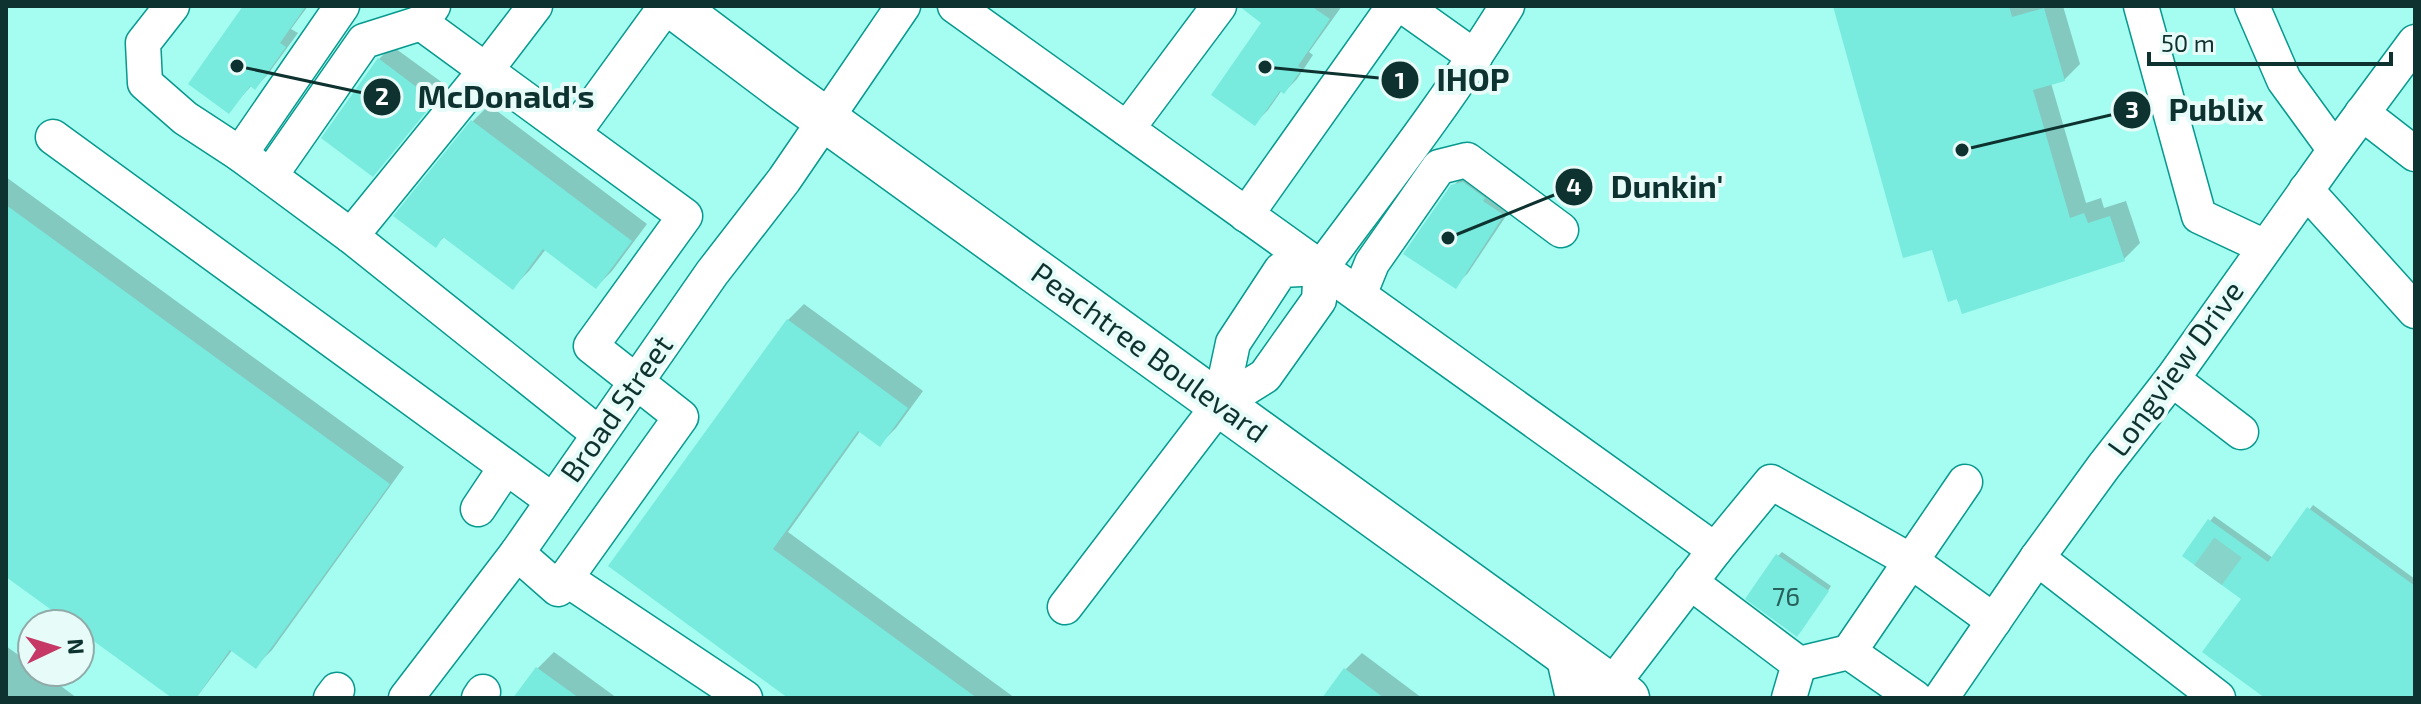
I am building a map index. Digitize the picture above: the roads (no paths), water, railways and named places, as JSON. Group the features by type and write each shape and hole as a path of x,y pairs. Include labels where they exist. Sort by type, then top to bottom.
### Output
{"highway":[{"name":"Peachtree Boulevard","path":"673,6 1562,650 1604,694"}],"street":[{"path":"172,6 143,43 145,83 185,118 248,144 270,176 351,236 599,434"},
{"path":"248,144 250,108 313,15 334,6"},
{"path":"248,144 342,6"},
{"path":"351,236 535,6"},
{"path":"573,134 666,6"},
{"name":"Broad Street","path":"406,698 517,553 712,273 784,180 903,6"},
{"path":"955,6 1715,550"},
{"path":"1127,129 1219,6"},
{"path":"1246,215 1394,6"},
{"path":"1403,6 1475,57"},
{"path":"1065,607 1220,404 1265,376 1319,300 1321,268 1475,57 1507,6"},
{"path":"2141,6 2199,216 2265,247"},
{"path":"2252,6 2284,80 2335,150"},
{"path":"270,176 364,41 427,14 486,70 685,216 591,346 681,417 558,589 517,553"},
{"name":"Longview Drive","path":"1941,698 2037,558 2172,379 2415,42"},
{"path":"2362,113 2415,154"},
{"path":"53,137 553,501"},
{"path":"1359,295 1372,263 1439,167 1467,160 1561,230"},
{"path":"2306,190 2415,311"},
{"path":"668,240 712,273"},
{"path":"1220,404 1233,343 1281,270 1321,268"},
{"path":"2172,379 2241,432"},
{"path":"478,509 506,467"},
{"path":"1604,694 1771,482 1911,561 1994,621"},
{"path":"1799,664 1849,652 1965,482"},
{"path":"2037,558 2120,607 2218,698"},
{"path":"565,578 745,698"},
{"path":"1690,582 1799,664"},
{"path":"1849,652 1915,698"},
{"path":"1789,698 1799,664"}],"tunnel":[{"path":"2208,575 2235,538"}],"place":[{"name":"McDonald's","path":"237,66"},
{"name":"IHOP","path":"1265,67"},
{"name":"Publix","path":"1962,150"},
{"name":"Dunkin'","path":"1448,238"}]}
